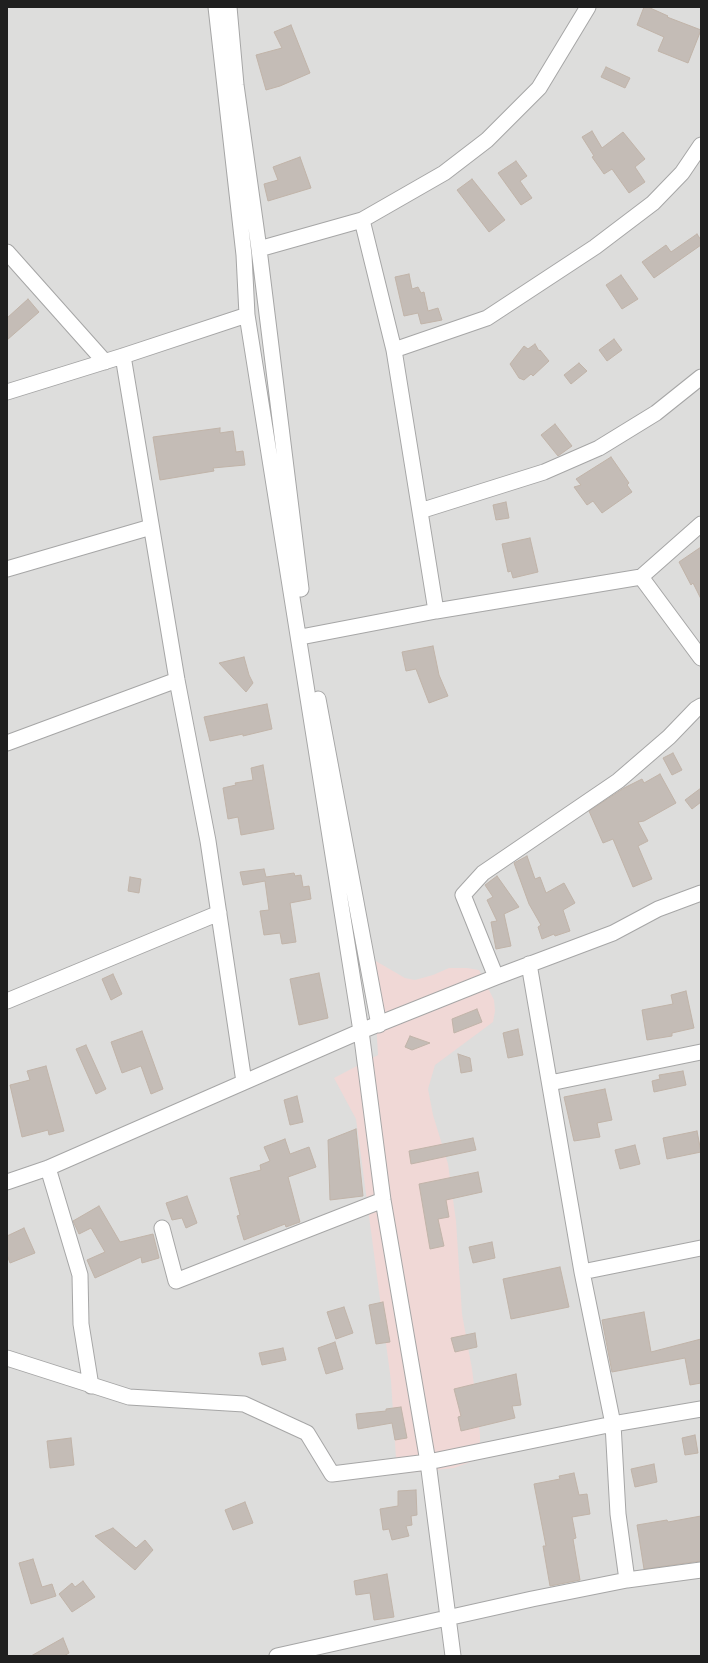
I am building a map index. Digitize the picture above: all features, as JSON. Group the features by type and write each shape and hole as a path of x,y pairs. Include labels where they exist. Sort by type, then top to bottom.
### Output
{"street":[{"path":"216,7 244,255 247,315 361,1031 383,1200 428,1462 453,1656"},
{"path":"229,7 236,85 259,249 306,636 379,1024"},
{"path":"259,249 362,220 444,173 487,140 539,88 588,7"},
{"path":"394,350 487,318 595,248 653,203 682,173 701,145"},
{"path":"362,220 394,350 436,611"},
{"path":"7,252 105,362"},
{"path":"7,392 105,362 247,315"},
{"path":"123,356 177,680 208,841 244,1082"},
{"path":"420,511 544,472 599,448 656,413 701,377"},
{"path":"306,636 436,611 641,577 701,524"},
{"path":"7,569 152,527"},
{"path":"641,577 701,658"},
{"path":"7,743 177,680"},
{"path":"496,977 463,895 483,873 618,781 669,737 696,709 701,706"},
{"path":"7,1182 48,1168 361,1031 529,964 613,933 658,910 701,893"},
{"path":"7,1001 219,913"},
{"path":"529,964 582,1272 613,1424 618,1514 627,1580"},
{"path":"550,1083 701,1052"},
{"path":"48,1168 80,1275 81,1324 91,1386"},
{"path":"162,1228 176,1281 383,1200"},
{"path":"582,1272 701,1248"},
{"path":"7,1358 129,1397 244,1404 308,1433 332,1474 428,1462 613,1424 701,1409"},
{"path":"282,1656 449,1617 627,1580 701,1570"}],"shaded area":[{"path":"7,7 701,7 701,1656 7,1656"},
{"path":"374,960 405,978 415,980 433,975 449,968 479,970 494,1000 495,1011 493,1022 435,1065 428,1089 433,1115 448,1164 456,1221 462,1314 472,1369 480,1442 473,1461 454,1468 397,1474 391,1381 356,1119 334,1078 378,1055"}],"building":[{"path":"644,7 648,7 668,16 667,17 701,30 688,63 658,51 664,37 637,25"},
{"path":"291,25 310,73 280,86 266,90 256,55 282,48 274,32"},
{"path":"606,67 630,78 625,88 601,77"},
{"path":"592,131 602,148 623,132 645,159 635,167 645,182 629,193 612,169 604,174 592,157 594,156 582,137"},
{"path":"300,157 311,188 268,201 264,184 278,180 273,167"},
{"path":"516,161 527,176 520,181 532,198 521,205 498,173"},
{"path":"472,179 505,220 489,232 457,190"},
{"path":"697,234 701,240 701,245 654,278 642,262 666,245 671,252"},
{"path":"409,274 412,289 418,287 421,293 424,292 428,311 438,308 442,320 421,324 418,313 404,316 395,277"},
{"path":"621,275 638,299 622,309 606,285"},
{"path":"28,299 39,312 7,340 7,318"},
{"path":"614,339 622,350 607,361 599,350"},
{"path":"535,344 539,351 540,350 549,361 533,376 531,374 524,380 519,378 510,364 524,346 528,349"},
{"path":"579,363 587,371 571,384 564,375"},
{"path":"555,424 572,446 558,456 541,435"},
{"path":"220,428 220,433 233,431 236,452 243,451 245,465 213,468 214,471 160,480 153,437"},
{"path":"611,457 629,483 627,485 632,492 602,513 593,501 587,505 574,487 581,485 576,479"},
{"path":"506,502 509,518 496,520 493,505"},
{"path":"530,538 538,572 513,578 511,571 508,572 502,544"},
{"path":"701,547 701,599 693,583 691,585 679,562"},
{"path":"433,646 439,675 448,696 429,703 416,669 406,671 402,652"},
{"path":"244,657 253,683 246,692 219,663"},
{"path":"267,704 272,729 243,736 243,734 210,741 204,717"},
{"path":"673,753 682,770 672,775 663,758"},
{"path":"263,765 274,829 241,835 238,817 228,819 223,788 236,785 235,783 253,780 251,768"},
{"path":"660,774 676,803 644,821 638,822 648,841 638,846 652,879 633,887 613,839 603,843 589,811 624,788 642,779 644,783"},
{"path":"701,788 701,802 692,809 685,800"},
{"path":"527,856 535,879 540,877 546,893 564,883 575,903 563,910 570,931 555,936 554,934 542,939 538,927 541,925 529,904 514,863"},
{"path":"264,869 266,877 294,873 295,876 301,875 303,887 309,886 311,899 290,903 296,942 282,944 280,933 264,935 260,911 269,910 265,881 243,885 240,872"},
{"path":"497,876 519,907 504,914 511,946 496,949 491,922 497,921 487,900 493,897 485,885"},
{"path":"130,877 141,879 139,893 128,891"},
{"path":"319,973 328,1018 299,1025 290,979"},
{"path":"113,974 122,994 111,1000 102,979"},
{"path":"686,991 694,1028 672,1033 672,1036 647,1040 642,1010 673,1004 671,995"},
{"path":"477,1009 482,1022 454,1033 452,1019"},
{"path":"518,1029 523,1055 508,1058 503,1033"},
{"path":"142,1031 163,1089 151,1094 141,1066 122,1073 111,1042"},
{"path":"410,1036 430,1043 412,1050 405,1047"},
{"path":"86,1045 106,1089 96,1094 76,1049"},
{"path":"458,1054 470,1058 472,1071 461,1073"},
{"path":"46,1066 64,1131 49,1135 48,1130 22,1137 10,1085 30,1080 27,1071"},
{"path":"683,1071 686,1085 654,1092 652,1081 660,1079 659,1075"},
{"path":"605,1089 612,1120 597,1123 600,1137 574,1141 564,1097"},
{"path":"297,1096 303,1122 290,1125 284,1100"},
{"path":"356,1129 363,1196 330,1200 328,1140"},
{"path":"697,1131 701,1152 667,1159 663,1138"},
{"path":"473,1138 476,1150 411,1164 409,1151"},
{"path":"285,1139 290,1154 309,1147 316,1167 288,1177 300,1222 286,1227 285,1224 244,1240 237,1216 240,1215 230,1178 261,1170 260,1165 270,1161 264,1147"},
{"path":"635,1145 640,1164 620,1169 615,1150"},
{"path":"478,1172 482,1192 446,1200 449,1217 438,1219 444,1246 430,1249 419,1184"},
{"path":"187,1196 197,1223 186,1228 182,1218 172,1220 166,1203"},
{"path":"99,1206 120,1242 153,1234 159,1258 142,1263 141,1257 95,1278 87,1260 105,1252 91,1228 79,1234 73,1221"},
{"path":"24,1228 35,1253 10,1263 7,1255 7,1236"},
{"path":"492,1242 495,1258 473,1263 469,1247"},
{"path":"560,1267 569,1307 511,1319 503,1279"},
{"path":"383,1302 390,1342 376,1344 369,1305"},
{"path":"344,1307 353,1333 336,1339 327,1312"},
{"path":"644,1312 651,1352 701,1339 701,1383 690,1385 685,1358 612,1372 602,1320"},
{"path":"475,1333 477,1347 455,1352 451,1338"},
{"path":"335,1342 343,1369 326,1374 318,1348"},
{"path":"283,1348 286,1360 262,1365 259,1353"},
{"path":"516,1374 521,1405 512,1406 515,1418 461,1431 458,1417 461,1416 454,1389"},
{"path":"401,1407 407,1438 395,1440 392,1423 358,1429 356,1414 386,1411 386,1409"},
{"path":"695,1435 698,1453 685,1455 682,1438"},
{"path":"71,1438 74,1465 50,1468 47,1441"},
{"path":"654,1464 657,1482 635,1487 631,1469"},
{"path":"574,1473 579,1495 587,1494 590,1514 572,1517 576,1538 573,1539 580,1580 550,1586 543,1546 546,1546 534,1484 560,1479 559,1476"},
{"path":"416,1490 417,1515 411,1516 412,1525 406,1526 409,1536 392,1540 389,1529 383,1530 380,1509 398,1506 398,1491"},
{"path":"245,1502 253,1523 233,1530 225,1510"},
{"path":"701,1516 701,1561 644,1569 637,1525 667,1520 668,1522"},
{"path":"113,1528 136,1548 145,1540 153,1550 135,1570 95,1536"},
{"path":"33,1559 42,1587 52,1584 56,1596 31,1604 19,1563"},
{"path":"387,1574 394,1617 374,1620 370,1593 356,1595 354,1581"},
{"path":"83,1581 95,1597 72,1612 59,1594 72,1583 75,1587"},
{"path":"63,1638 69,1653 64,1656 31,1656"}]}
